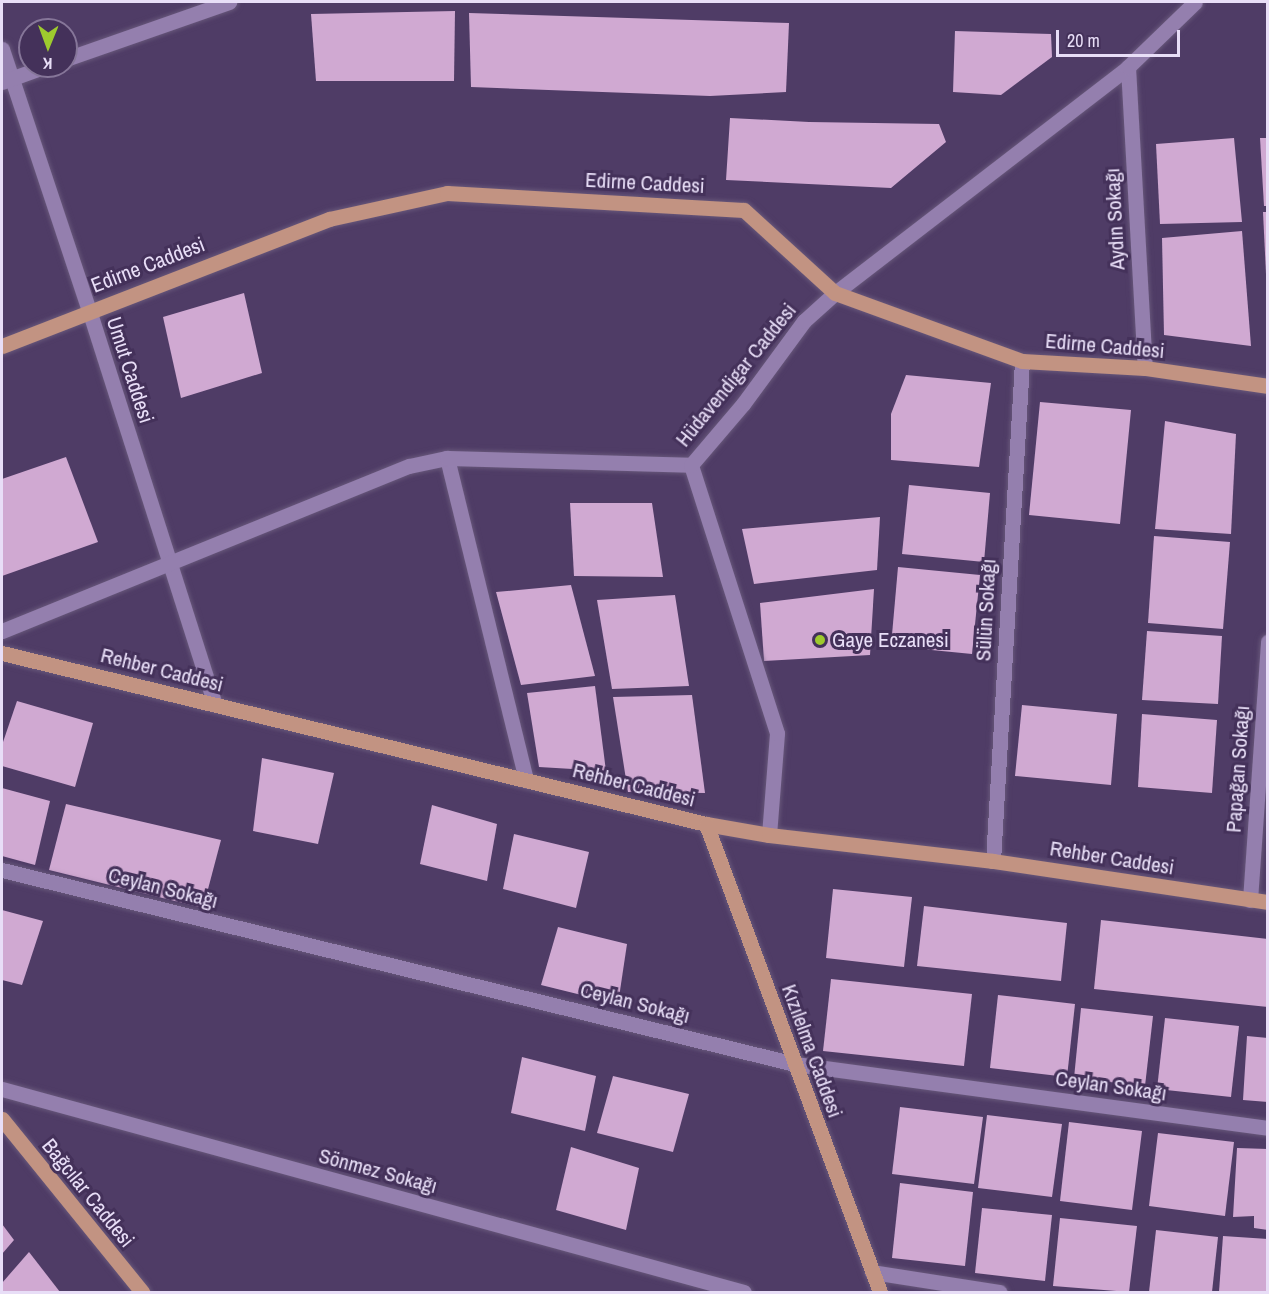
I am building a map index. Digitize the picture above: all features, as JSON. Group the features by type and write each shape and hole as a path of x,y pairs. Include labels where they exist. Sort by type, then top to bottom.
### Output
{"main road":[{"name":"Edirne Caddesi","path":"2,346 89,310 329,219 447,193 744,210 835,293 1022,361 1145,368 1268,386"},
{"name":"Rehber Caddesi","path":"2,653 706,824 769,835 993,861 1268,902"},
{"name":"Kızılelma Caddesi","path":"706,824 879,1293"},
{"name":"Bağcılar Caddesi","path":"2,1119 142,1293"}],"street":[{"path":"78,55 229,2"},
{"name":"Hüdavendigar Caddesi","path":"769,835 777,733 691,465 743,404 804,321 835,293 1128,67 1195,2"},
{"name":"Umut Caddesi","path":"2,49 6,80 89,310 215,704"},
{"name":"Aydın Sokağı","path":"1128,67 1145,368"},
{"name":"Sülün Sokağı","path":"993,861 1022,361"},
{"path":"447,458 526,780"},
{"path":"2,631 169,561 409,466 447,458 691,465"},
{"name":"Papağan Sokağı","path":"1250,900 1268,642"},
{"name":"Ceylan Sokağı","path":"2,870 795,1064 1268,1128"},
{"name":"Sönmez Sokağı","path":"2,1089 744,1293"},
{"path":"872,1272 999,1293"}],"building":[{"path":"455,11 454,81 316,81 311,14"},
{"path":"469,13 789,23 786,92 710,96 471,87"},
{"path":"955,31 1051,34 1052,57 1001,95 953,92"},
{"path":"730,118 939,124 946,142 891,188 726,180"},
{"path":"1234,138 1242,222 1160,224 1156,144"},
{"path":"1260,138 1268,138 1268,206 1264,206"},
{"path":"1263,212 1268,212 1268,274 1266,274"},
{"path":"1242,231 1251,346 1164,335 1162,238"},
{"path":"244,293 262,373 181,398 163,317"},
{"path":"906,375 991,383 979,467 891,460 891,414"},
{"path":"1040,402 1131,410 1120,524 1029,515"},
{"path":"1165,421 1236,434 1231,534 1155,529"},
{"path":"66,457 98,542 2,576 2,479"},
{"path":"909,485 990,493 984,562 902,554"},
{"path":"570,503 652,503 663,577 574,576"},
{"path":"880,517 877,570 754,584 742,529"},
{"path":"1154,536 1230,542 1223,629 1148,623"},
{"path":"898,567 980,575 972,654 891,646"},
{"path":"571,585 595,676 521,685 496,592"},
{"path":"874,589 870,655 764,661 760,603"},
{"path":"675,595 689,686 612,689 597,600"},
{"path":"1147,631 1222,636 1218,704 1142,700"},
{"path":"595,686 606,771 539,767 527,693"},
{"path":"692,695 705,793 628,792 613,697"},
{"path":"17,701 93,723 75,787 2,766 2,745"},
{"path":"1022,705 1117,714 1111,785 1015,776"},
{"path":"1142,714 1217,720 1212,793 1138,787"},
{"path":"262,758 334,773 318,844 253,831"},
{"path":"2,788 50,801 35,865 2,856"},
{"path":"66,804 221,840 203,908 49,870"},
{"path":"432,805 497,824 487,881 420,864"},
{"path":"514,834 589,852 576,908 503,889"},
{"path":"833,889 912,897 904,967 826,958"},
{"path":"924,906 1067,923 1061,981 917,966"},
{"path":"2,910 43,921 22,985 2,980"},
{"path":"1101,920 1268,939 1268,1007 1094,989"},
{"path":"558,927 627,944 618,1004 541,985"},
{"path":"831,979 972,994 964,1066 823,1051"},
{"path":"998,995 1075,1004 1067,1077 990,1068"},
{"path":"1081,1008 1153,1016 1145,1086 1074,1078"},
{"path":"1165,1018 1239,1026 1231,1097 1157,1089"},
{"path":"1247,1036 1268,1038 1268,1102 1243,1100"},
{"path":"522,1057 596,1076 585,1131 511,1113"},
{"path":"613,1076 689,1094 673,1152 597,1133"},
{"path":"900,1107 983,1117 974,1184 892,1174"},
{"path":"987,1115 1062,1124 1052,1197 978,1188"},
{"path":"1069,1122 1142,1131 1132,1210 1060,1201"},
{"path":"1158,1133 1234,1142 1225,1216 1149,1206"},
{"path":"571,1147 639,1168 626,1230 556,1210"},
{"path":"1237,1148 1268,1149 1268,1230 1254,1228 1254,1216 1233,1217"},
{"path":"900,1183 973,1192 965,1266 892,1258"},
{"path":"982,1208 1052,1215 1045,1281 975,1273"},
{"path":"1060,1218 1137,1226 1129,1292 1053,1286"},
{"path":"2,1224 14,1240 2,1254"},
{"path":"1156,1230 1218,1237 1212,1292 1149,1292"},
{"path":"1223,1236 1268,1239 1268,1292 1219,1292"},
{"path":"29,1252 60,1292 2,1292 2,1283"}],"place":[{"name":"Gaye Eczanesi","path":"820,640"}]}
